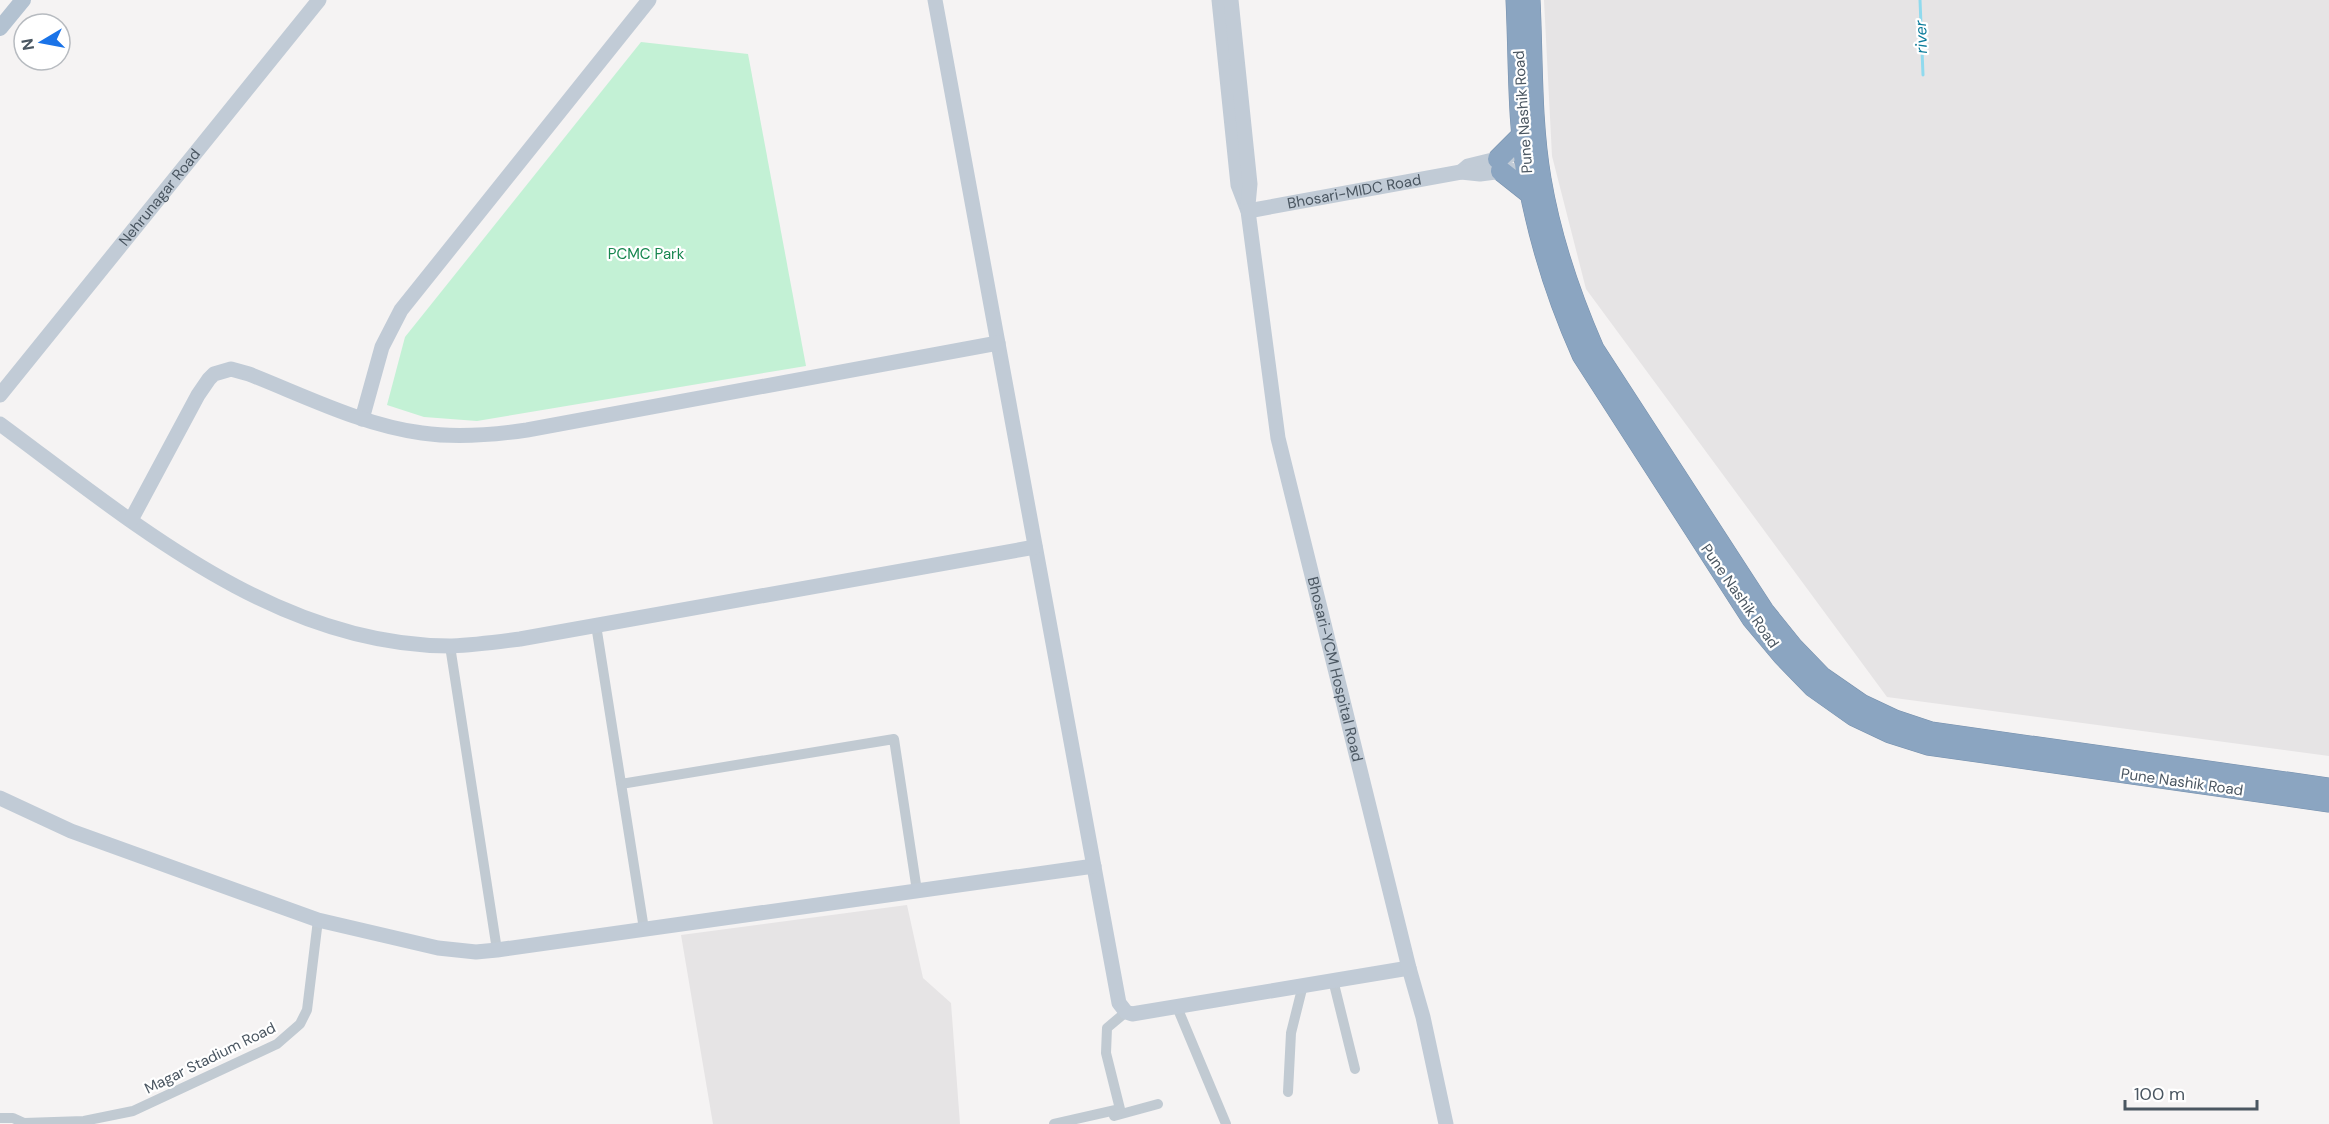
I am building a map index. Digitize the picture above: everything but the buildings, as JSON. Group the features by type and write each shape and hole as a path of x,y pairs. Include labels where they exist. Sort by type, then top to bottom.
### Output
{"highway":[{"name":"Pune Nashik Road","path":"1516,0 1530,155 1568,286 1594,349 1764,611 1822,677 1861,704 1895,720 1931,732 2222,781 2329,802"},
{"name":"Pune Nashik Road","path":"1530,0 1530,194 1555,291 1582,355 1752,619 1813,687 1854,716 1890,733 1928,746 2222,781 2329,788"},
{"path":"1530,155 1500,165 1530,194"}],"main road":[{"path":"0,28 23,0"}],"street":[{"name":"Nehrunagar Road","path":"0,395 319,0"},
{"path":"362,419 382,347 401,310 649,0"},
{"path":"934,0 1118,998 1126,1012 1132,1014 1409,968"},
{"path":"1219,0 1238,185 1248,211"},
{"path":"1231,0 1250,184 1248,211"},
{"name":"Bhosari-MIDC Road","path":"1248,211 1461,172 1468,166 1500,165 1530,155"},
{"name":"Bhosari-YCM Hospital Road","path":"1248,211 1278,438 1423,1017 1446,1124"},
{"path":"130,520 198,395 214,374 222,371 239,370 362,419 398,429 448,436 527,430 998,343"},
{"path":"0,424 130,520 228,583 285,610 348,631 450,646 520,639 1035,547"},
{"path":"596,625 644,929"},
{"path":"450,646 497,950"},
{"path":"621,784 894,739 917,891"},
{"path":"0,798 71,831 318,920 438,948 476,952 1094,866"},
{"name":"Magar Stadium Road","path":"0,1118 13,1118 23,1124 84,1121 133,1111 277,1044 300,1024 307,1010 318,920"},
{"path":"1333,981 1355,1069"},
{"path":"1288,1092 1292,1033 1303,986"},
{"path":"1177,1007 1226,1124"},
{"path":"1121,1116 1106,1053 1107,1028 1126,1012"},
{"path":"1084,1124 1121,1116 1157,1101"},
{"path":"1053,1124 1121,1116"}],"shaded area":[{"path":"1544,0 2329,0 2329,756 1887,697 1586,289 1552,156"},
{"path":"907,905 923,978 951,1003 960,1124 713,1124 681,935"}],"green space":[{"name":"PCMC Park","path":"641,42 748,54 806,366 477,421 424,417 387,405 405,337"}],"waterway":[{"name":"river","path":"1920,0 1923,75"}]}
